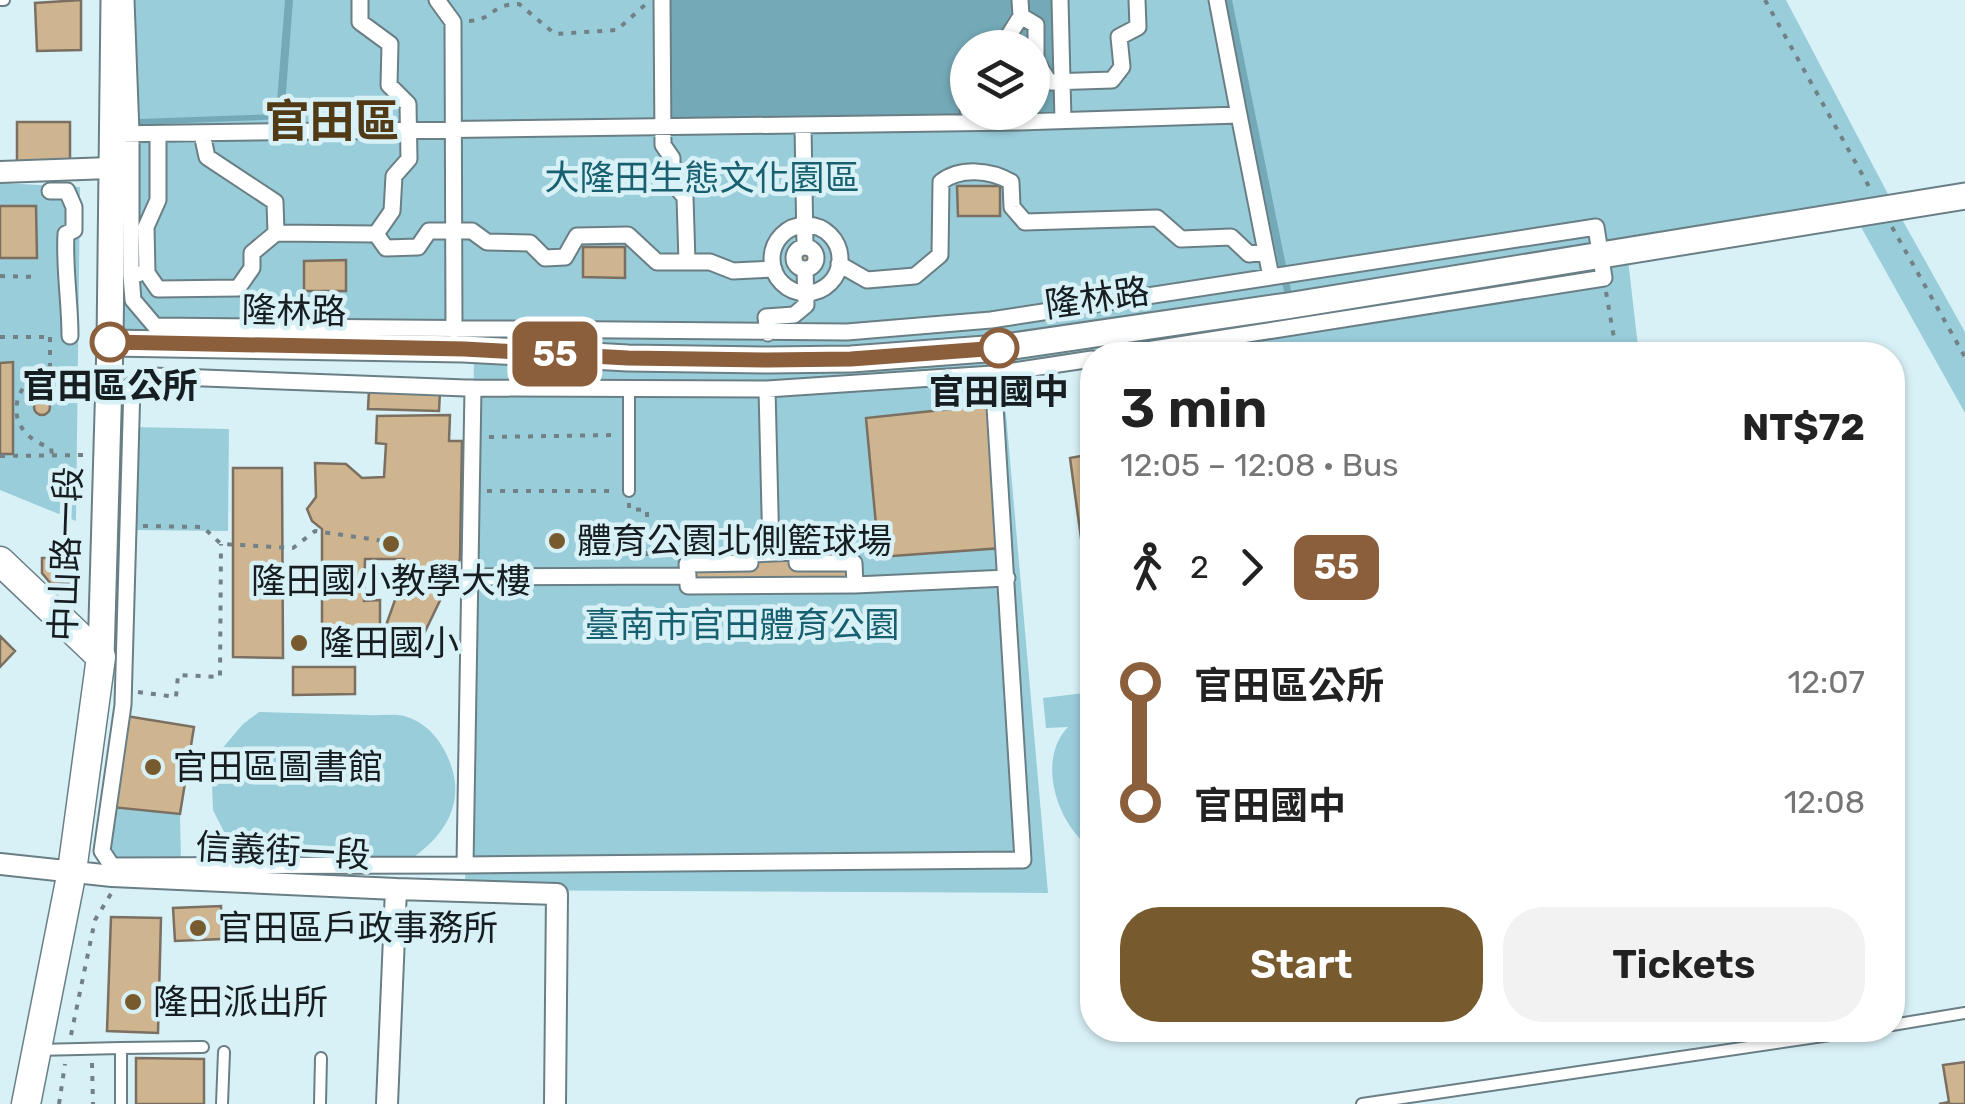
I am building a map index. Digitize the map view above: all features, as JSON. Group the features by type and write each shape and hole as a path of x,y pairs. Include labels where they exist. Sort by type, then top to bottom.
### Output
{"main road":[{"path":"0,560 100,657"},
{"name":"中山路一段","path":"26,1104 72,871 100,657"}],"street":[{"name":"中山路一段","path":"100,657 110,342 110,168 121,134 114,0"},
{"path":"126,0 121,134 139,274 158,290 238,288 252,268 252,253 276,233 376,234"},
{"path":"360,0 360,22 390,44 389,85 408,104 408,160 394,176 392,211 376,234"},
{"path":"437,0 453,22 454,330"},
{"path":"662,0 663,145 672,158 672,182 685,197 687,262"},
{"path":"1060,0 1063,120"},
{"path":"1020,8 1036,25 1036,61 1049,82 1112,80 1122,66 1119,37 1138,27 1137,0"},
{"path":"1217,0 1271,278"},
{"path":"1050,119 1238,115"},
{"path":"121,134 803,125 950,116"},
{"path":"768,333 766,317 794,315 806,305 805,269 813,266 816,259 812,249 805,246 803,125"},
{"path":"158,134 158,200 146,227 133,300 155,326 847,332 991,320 1596,227 1602,266 1187,342"},
{"path":"202,134 207,157 275,202 276,233"},
{"path":"0,172 110,168"},
{"path":"839,264 868,280 915,276 940,255 941,182 952,174 996,173 1012,182 1012,207 1025,222 1157,218 1181,239 1231,237 1250,254 1265,252"},
{"path":"50,192 66,191 74,207 74,230 66,234 64,266 70,286 70,336"},
{"name":"隆林路","path":"110,342 464,349 628,358 851,359 999,348 1602,266 1965,196"},
{"path":"804,225 829,234 839,253 839,264 828,284 806,292 787,287 774,269 774,247 779,237 804,225"},
{"path":"376,234 386,248 418,247 429,232 472,231 487,242 530,243 545,258 565,257 577,236 628,235 657,262 710,262 733,271 774,269"},
{"path":"994,374 1023,860 112,866 102,852 123,691 132,385 152,376 473,388 768,388 994,374 1080,361"},
{"path":"464,865 473,388"},
{"path":"768,388 771,554"},
{"path":"855,584 854,563 796,563 797,552 750,554 750,563 687,564 688,586 855,584 1007,578"},
{"path":"470,577 688,576"},
{"name":"信義街一段","path":"0,864 396,889 387,1104"},
{"path":"396,889 557,894 555,1104"}],"lane":[{"path":"629,390 629,491"},
{"path":"1905,1023 1965,1013"},
{"path":"1362,1104 1783,1042"},
{"path":"34,1050 204,1047"},
{"path":"120,1048 121,1104"},
{"path":"222,1104 224,1052"},
{"path":"320,1104 321,1058"}],"path":[{"path":"453,22 482,21 502,4 519,4 555,34 617,30 650,0"},
{"path":"1765,0 1965,357"},
{"path":"1602,266 1615,342"},
{"path":"0,276 37,277"},
{"path":"50,336 50,366 21,386 17,408 18,425 30,440 50,448 52,455"},
{"path":"473,437 629,435"},
{"path":"0,456 107,454"},
{"path":"472,491 629,491 629,509 647,510 648,576"},
{"path":"128,526 204,527 221,544 294,548 315,531 391,542"},
{"path":"123,691 176,697 178,675 220,677 221,544"},
{"path":"59,1104 96,920 112,892"},
{"path":"92,1048 93,1104"}],"green space":[{"name":"大隆田生態文化園區","path":"114,0 1786,0 1965,332 1965,413 1847,202 1627,251 1638,342 1080,342 1080,358 1003,380 1048,893 465,890 474,357 110,343"},
{"name":"官田區公所","path":"0,183 80,187 76,521 0,490"},
{"path":"133,427 229,429 228,531 133,530"},
{"path":"1080,693 1080,838 1061,809 1052,774 1058,741 1068,727 1046,728 1043,698"},
{"path":"259,712 398,715 417,721 440,743 453,773 455,795 444,827 411,859 256,859 237,852 213,810 214,758 243,724"},
{"path":"111,807 180,814 181,863 112,866"}],"shaded area":[{"path":"285,0 293,0 284,119 111,126 111,120 276,114"},
{"path":"658,0 1060,0 1063,120 1050,120 1050,30 950,30 950,122 663,126"},
{"path":"1224,0 1232,0 1294,305 1287,306"}],"building":[{"path":"81,0 81,50 37,51 35,3"},
{"path":"17,122 70,122 70,162 17,161"},
{"path":"957,186 1000,186 1000,216 958,216"},
{"path":"0,206 36,206 37,258 0,258"},
{"path":"583,247 625,247 625,278 583,277"},
{"path":"805,249 814,258 805,267 796,258"},
{"path":"346,260 346,291 304,291 304,261"},
{"name":"官田區公所","path":"13,362 13,454 0,454 0,363"},
{"path":"369,390 440,391 439,411 368,409"},
{"path":"42,399 50,407 42,415 34,407"},
{"path":"989,405 1002,548 879,557 866,418"},
{"name":"隆田國小教學大樓","path":"450,415 449,441 462,441 460,559 419,644 385,628 404,575 404,559 365,559 364,601 380,600 380,631 322,630 322,529 312,521 307,509 316,497 315,463 346,464 362,478 384,477 386,444 376,443 377,416"},
{"path":"1080,456 1080,531 1070,458"},
{"path":"233,468 282,468 283,658 233,657"},
{"path":"797,552 797,563 854,563 855,588 683,591 683,565 750,563 750,554"},
{"path":"42,558 77,558 78,582 51,584 42,573"},
{"path":"0,636 15,651 0,667"},
{"path":"293,667 355,667 355,694 293,695"},
{"name":"官田區圖書館","path":"126,716 194,727 180,814 111,807"},
{"name":"官田區戶政事務所","path":"221,906 222,939 175,941 173,908"},
{"name":"隆田派出所","path":"111,917 161,918 158,1033 107,1031"},
{"path":"136,1058 204,1059 204,1104 136,1104"},
{"path":"1965,1062 1965,1104 1939,1104 1949,1102 1943,1065"}],"bus line":[{"name":"55","path":"110,342 768,360 851,359 999,348"}],"place":[{"name":"官田區公所","path":"110,342"},
{"name":"官田國中","path":"999,348"},
{"name":"體育公園北側籃球場","path":"557,541"},
{"name":"隆田國小教學大樓","path":"391,544"},
{"name":"隆田國小","path":"299,643"},
{"name":"官田區圖書館","path":"153,767"},
{"name":"官田區戶政事務所","path":"198,928"},
{"name":"隆田派出所","path":"133,1002"}],"district":[{"name":"官田區","path":"332,121"}],"park label":[{"name":"臺南市官田體育公園","path":"742,625"}]}
